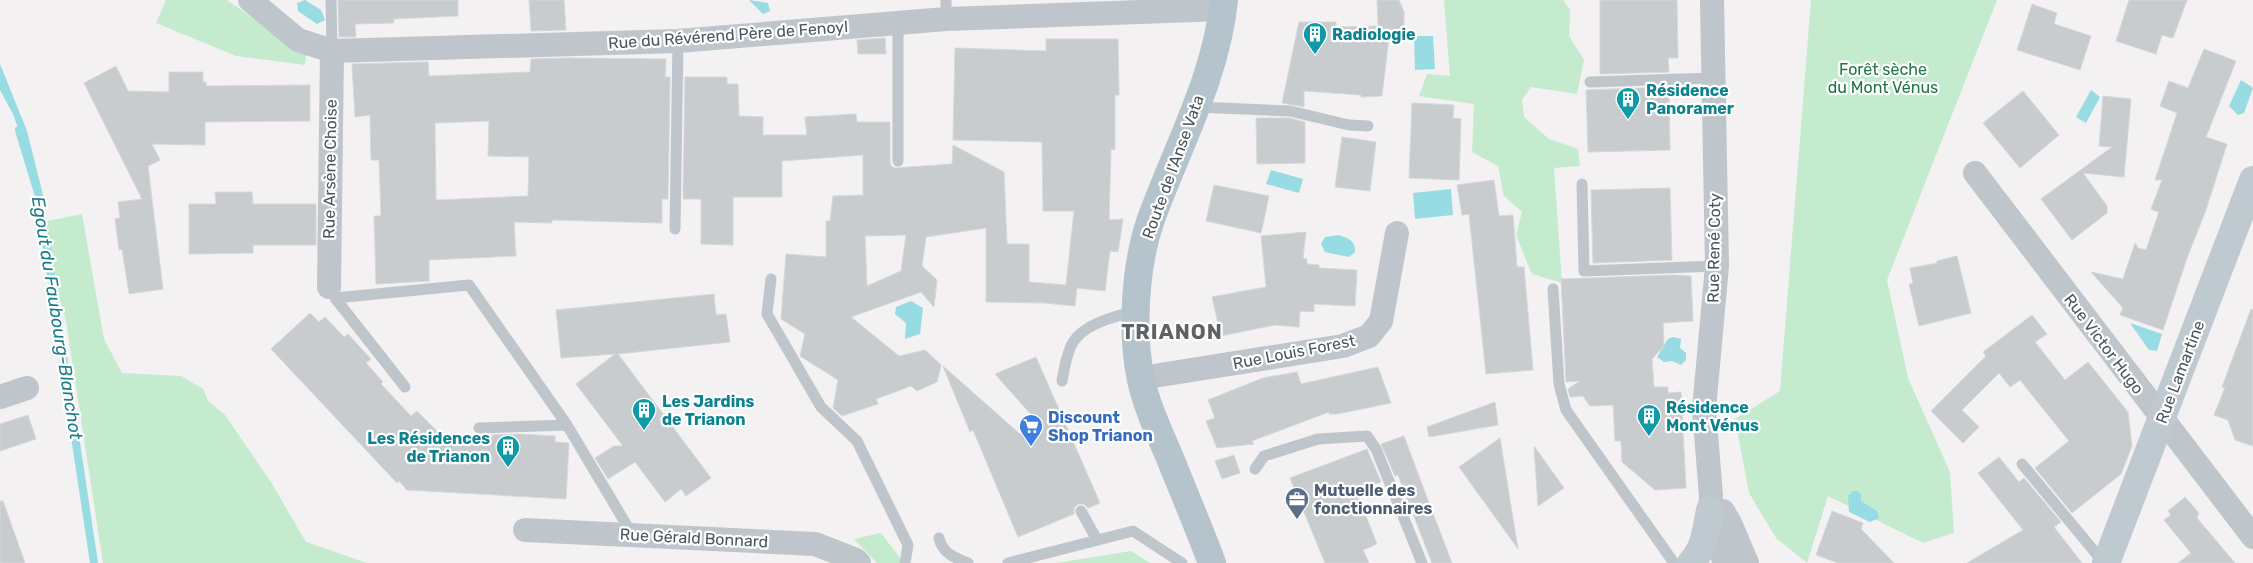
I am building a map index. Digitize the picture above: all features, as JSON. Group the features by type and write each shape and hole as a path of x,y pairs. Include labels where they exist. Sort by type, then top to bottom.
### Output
{"main road":[{"name":"Route de l'Anse Vata","path":"1212,563 1156,426 1141,378 1137,350 1137,311 1140,266 1150,223 1196,107 1218,40 1223,5"}],"street":[{"name":"Rue du Révérend Père de Fenoyl","path":"250,0 298,40 332,51 678,41 898,22 946,9 1223,5"},
{"name":"Rue René Coty","path":"1712,0 1716,266 1704,409 1710,503 1724,563"},
{"name":"Rue Arsène Choise","path":"329,287 332,51"},
{"name":"Rue Victor Hugo","path":"1975,173 2253,537"},
{"name":"Rue Lamartine","path":"2105,563 2162,420 2253,180"},
{"name":"Rue Louis Forest","path":"1141,378 1343,346 1369,336 1381,321 1397,233"},
{"path":"0,397 27,388"},
{"path":"1692,563 1699,554 1704,542 1710,503"},
{"path":"1710,503 1730,523 1747,563"},
{"name":"Rue Gérald Bonnard","path":"525,530 815,544 856,560 859,563"}],"lane":[{"path":"331,0 332,51"},
{"path":"898,22 898,161"},
{"path":"675,230 678,41"},
{"path":"1590,82 1712,78"},
{"path":"1196,107 1290,111 1349,125 1368,126"},
{"path":"1582,184 1584,270 1716,266"},
{"path":"771,279 767,314 821,407 857,441 908,545 905,563"},
{"path":"406,387 335,298 469,285 567,425 633,535"},
{"path":"1553,289 1559,384 1566,410 1674,563"},
{"path":"1062,381 1071,345 1082,333 1106,319 1137,311"},
{"path":"479,428 567,425"},
{"path":"1255,469 1264,456 1318,439 1368,436 1376,449 1422,563"},
{"path":"2022,464 2105,563"},
{"path":"1081,511 1097,540"},
{"path":"1008,563 1133,531 1182,563"},
{"path":"939,538 952,557 968,563"}],"green space":[{"path":"166,0 227,0 306,55 305,65 236,56 156,23"},
{"path":"1444,0 1563,0 1570,10 1569,36 1584,60 1577,94 1531,87 1522,100 1524,117 1549,139 1578,149 1580,166 1554,168 1562,283 1532,274 1516,235 1522,212 1504,196 1498,166 1472,152 1474,104 1419,96 1427,74 1450,76"},
{"name":"Forêt sèche du Mont Vénus","path":"1811,0 1997,0 1887,280 1908,378 1950,472 1954,533 1923,543 1828,496 1807,563 1776,538 1749,493 1735,419 1780,391"},
{"path":"82,214 104,339 122,373 181,376 203,389 208,401 225,415 271,482 306,542 367,563 103,563 66,321 38,223"},
{"path":"881,533 904,563 877,563 854,539"},
{"path":"1131,551 1150,563 1056,563"}],"water":[{"path":"305,0 321,10 325,20 317,24 298,11 297,3"},
{"path":"749,0 768,3 770,11 763,14"},
{"path":"1414,36 1433,36 1435,69 1415,70"},
{"path":"0,64 27,131 42,191 36,192 27,153 13,114 0,90"},
{"path":"2241,80 2253,88 2244,113 2238,115 2229,106"},
{"path":"2091,90 2100,97 2086,123 2076,117"},
{"path":"1271,170 1303,179 1299,193 1266,184"},
{"path":"1451,189 1453,215 1415,219 1413,193"},
{"path":"1339,235 1353,242 1355,252 1349,257 1325,252 1321,244 1325,237"},
{"path":"911,301 923,308 920,334 905,339 906,323 895,314 896,307"},
{"path":"2130,323 2162,334 2157,351 2149,350"},
{"path":"1673,337 1681,339 1680,348 1686,353 1686,360 1681,365 1672,361 1664,362 1657,357 1668,339"},
{"path":"1853,491 1858,491 1861,495 1861,501 1877,511 1879,518 1870,522 1849,512 1848,496"}],"building":[{"path":"338,0 458,0 458,16 393,19 394,23 355,24 356,37 339,37"},
{"path":"529,0 564,0 566,30 531,31"},
{"path":"1377,0 1399,0 1404,12 1404,39 1389,37 1382,96 1361,97 1361,95 1304,91 1304,107 1282,103 1299,22 1336,22 1336,27 1378,26"},
{"path":"1600,0 1677,0 1678,58 1668,58 1669,72 1600,74"},
{"path":"2129,0 2187,0 2173,38 2162,35 2156,54 2116,41"},
{"path":"2032,4 2057,13 2054,24 2091,36 2080,70 2017,50"},
{"path":"885,38 886,54 858,54 857,40"},
{"path":"1046,39 1118,39 1119,95 1115,95 1115,150 1111,149 1109,220 1123,219 1118,252 1110,251 1105,291 1077,288 1075,306 1045,303 986,302 986,228 926,237 922,266 937,280 934,307 921,292 851,317 899,356 925,350 941,365 937,382 917,391 911,386 876,399 878,404 842,416 833,408 838,380 800,356 805,334 781,319 786,254 826,257 826,221 830,221 833,196 863,195 863,155 782,161 782,197 733,197 733,245 701,244 701,199 683,199 685,77 727,77 727,84 738,84 739,116 763,117 763,135 807,135 805,117 856,114 857,122 890,122 890,161 891,166 895,168 952,164 953,145 1004,172 1007,244 1029,244 1029,282 1066,285 1074,211 1043,211 1042,142 953,140 955,48 1046,51","holes":["906,235 901,271 867,286 865,236"]},
{"path":"2204,49 2236,61 2206,137 2227,144 2206,210 2187,258 2163,330 2120,315 2123,308 2091,272 2123,279 2135,243 2138,248 2146,250 2159,212 2151,209 2162,180 2155,180 2177,113 2160,106 2169,81 2188,88"},
{"path":"531,59 666,59 665,77 670,77 668,199 662,199 662,223 552,220 552,223 514,222 516,256 429,260 429,281 376,284 374,216 381,216 379,160 371,160 370,115 355,117 352,64 428,62 429,76 530,72","holes":["489,121 488,156 529,157 528,196 436,200 435,123"]},
{"path":"116,66 128,91 169,92 169,72 203,72 203,82 206,82 206,86 310,85 310,121 205,122 205,145 152,144 160,160 148,166 163,289 129,294 122,249 119,250 115,219 120,218 118,202 142,199 84,83"},
{"name":"Résidence Panoramer","path":"1669,87 1670,150 1588,152 1586,90"},
{"path":"2023,91 2059,135 2020,168 1983,123"},
{"path":"2103,96 2131,99 2124,177 2083,173 2107,206 2107,213 2072,240 2041,199 2112,147 2099,146"},
{"path":"1412,103 1454,105 1453,118 1461,119 1459,180 1409,178"},
{"path":"1256,118 1289,118 1305,122 1305,163 1257,164"},
{"path":"1342,137 1376,142 1370,191 1335,187"},
{"path":"1494,180 1499,216 1513,215 1517,267 1524,267 1533,370 1486,374 1469,214 1462,215 1457,185"},
{"path":"1214,185 1269,196 1261,233 1206,221"},
{"path":"1670,188 1672,260 1593,263 1591,190"},
{"path":"215,192 252,192 253,204 316,204 316,245 253,245 253,253 189,254 189,204 216,204"},
{"path":"1306,232 1303,258 1307,259 1307,264 1319,265 1319,268 1357,270 1355,306 1314,304 1314,312 1300,311 1299,327 1275,325 1221,336 1212,297 1266,287 1261,236"},
{"path":"1957,256 1971,313 1919,326 1909,284 1913,283 1910,268 1937,263 1937,261"},
{"path":"1691,276 1693,321 1663,323 1664,346 1652,359 1654,387 1668,387 1668,393 1681,392 1686,488 1655,490 1622,462 1621,441 1615,441 1613,405 1590,406 1583,396 1570,397 1568,389 1580,381 1566,382 1561,279"},
{"path":"714,294 716,315 726,314 730,342 618,354 711,478 686,496 681,489 665,502 635,462 608,479 595,458 614,446 623,446 576,384 615,354 561,358 556,310"},
{"path":"2251,309 2253,310 2253,446 2235,440 2228,420 2214,415 2225,388 2222,387"},
{"path":"310,313 319,322 325,317 344,337 348,334 371,359 366,363 383,382 381,384 411,416 417,411 440,434 492,437 492,435 518,434 555,436 555,442 569,443 566,499 407,490 399,481 397,483 271,349"},
{"path":"2032,315 2047,334 2035,342 2065,380 2088,362 2128,412 2132,446 2121,474 2072,513 2035,468 2069,441 2020,380 2010,387 1999,373 1962,410 1979,427 1963,443 1931,411 1986,356 1983,352"},
{"name":"Discount Shop Trianon","path":"1036,357 1100,503 1088,508 1084,504 1078,504 1074,508 1074,514 1018,537 973,430 970,432 943,366 1020,434 1035,419 995,374"},
{"path":"1378,367 1391,403 1337,414 1329,414 1329,412 1252,441 1254,444 1217,448 1206,421 1215,418 1208,400 1263,378 1297,372 1301,384"},
{"path":"1495,402 1498,425 1429,437 1427,427"},
{"path":"28,415 36,439 0,451 0,424"},
{"path":"1404,436 1452,563 1432,563 1398,475 1395,476 1381,444"},
{"path":"1500,438 1518,549 1459,467"},
{"path":"1534,446 1564,488 1538,506"},
{"path":"1367,449 1381,482 1356,491 1377,544 1363,550 1369,563 1325,563 1290,478"},
{"path":"1234,455 1240,473 1222,479 1215,461"},
{"path":"1999,457 2019,482 2024,478 2061,522 2054,527 2082,563 1967,563 2023,530 1978,473"},
{"path":"2185,497 2199,513 2197,518 2235,563 2178,563 2191,553 2164,520 2171,515 2168,511"},
{"path":"0,501 3,501 25,563 0,563"},
{"path":"1832,511 1863,523 1861,529 1894,563 1838,563 1816,555"}],"waterway":[{"name":"Egout du Faubourg-Blanchot","path":"19,130 39,196 94,563"}],"place":[{"name":"Radiologie","path":"1315,55"},
{"name":"Résidence Panoramer","path":"1628,120"},
{"name":"Les Jardins de Trianon","path":"644,431"},
{"name":"Résidence Mont Vénus","path":"1649,437"},
{"name":"Discount Shop Trianon","path":"1031,447"},
{"name":"Les Résidences de Trianon","path":"508,468"},
{"name":"Mutuelle des fonctionnaires","path":"1297,520"}],"district":[{"name":"TRIANON","path":"1172,331"}]}
